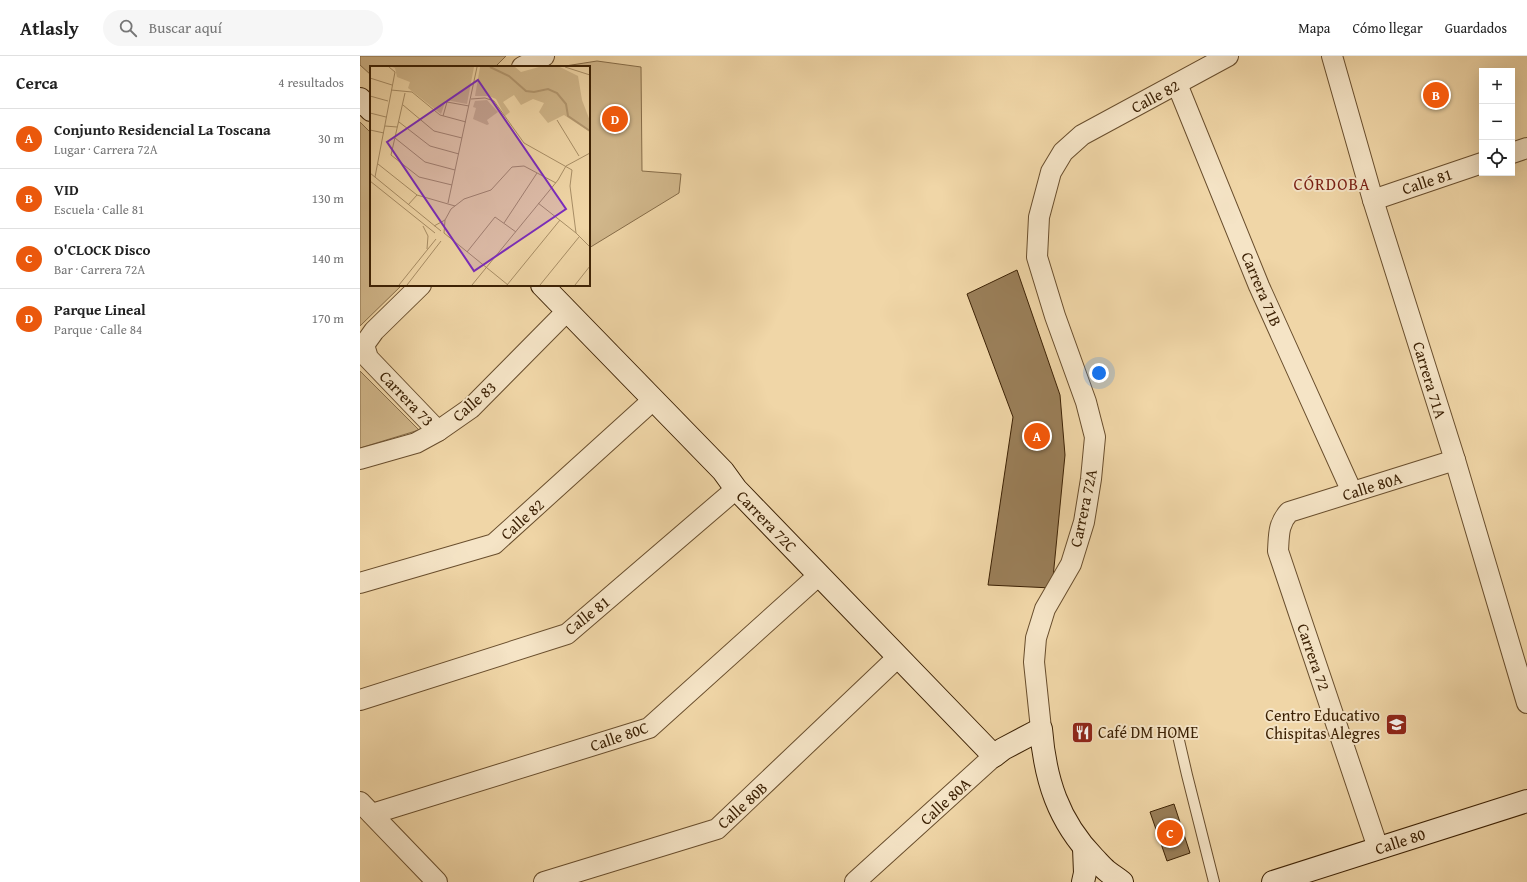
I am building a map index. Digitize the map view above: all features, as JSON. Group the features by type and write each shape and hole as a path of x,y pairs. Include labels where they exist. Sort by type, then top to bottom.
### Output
{"street":[{"path":"524,66 544,56"},
{"name":"Calle 82","path":"1082,135 1228,56"},
{"name":"Carrera 71A","path":"1332,56 1373,200 1455,460 1527,703"},
{"name":"Carrera 71B","path":"1177,84 1259,286 1352,492"},
{"path":"360,99 370,109"},
{"name":"Carrera 72A","path":"1082,135 1063,152 1051,172 1039,217 1037,257 1055,316 1086,402 1095,437 1091,479 1084,522 1071,564 1045,609 1036,638 1034,662 1044,761 1052,792 1066,822 1084,848 1117,879"},
{"path":"1515,152 1527,148"},
{"name":"Calle 81","path":"1373,200 1479,164"},
{"name":"Carrera 73","path":"420,286 374,331 364,345 368,358 438,431"},
{"name":"Carrera 72C","path":"543,286 723,471 736,489 994,756"},
{"name":"Calle 83","path":"360,459 416,443 438,431 471,408 568,311"},
{"name":"Calle 82","path":"360,583 494,544 653,400"},
{"name":"Calle 80A","path":"1289,512 1455,460"},
{"name":"Calle 81","path":"360,700 567,634 736,489"},
{"name":"Carrera 72","path":"1289,512 1279,529 1278,551 1378,848"},
{"name":"Calle 80C","path":"366,808 649,728 818,575"},
{"name":"Calle 80B","path":"544,882 717,829 898,657"},
{"name":"Calle 80A","path":"855,882 994,756 1003,749 1041,729"},
{"name":"Calle 80","path":"1273,882 1527,801"},
{"path":"366,808 438,882"},
{"path":"1083,882 1085,873 1084,848"}],"lane":[{"path":"1178,736 1214,882"}],"shaded area":[{"path":"360,56 506,56 496,66 370,66 370,74 360,65"},
{"path":"597,61 641,67 642,171 681,174 679,193 590,247 590,66 565,66"},
{"path":"360,122 370,132 370,286 401,286 360,326"},
{"path":"360,371 419,430 360,448"}],"building":[{"path":"1017,270 1060,395 1065,455 1052,588 988,585 1013,417 967,294"},
{"path":"1174,804 1190,853 1167,861 1150,812"}],"place":[{"name":"VID","path":"1436,95"},
{"name":"Parque Lineal","path":"615,119"},
{"name":"Conjunto Residencial La Toscana","path":"1037,436"},
{"name":"Centro Educativo Chispitas Alegres","path":"1396,724"},
{"name":"Café DM HOME","path":"1082,732"},
{"name":"O'CLOCK Disco","path":"1170,833"}],"district":[{"name":"CÓRDOBA","path":"1332,183"}]}
